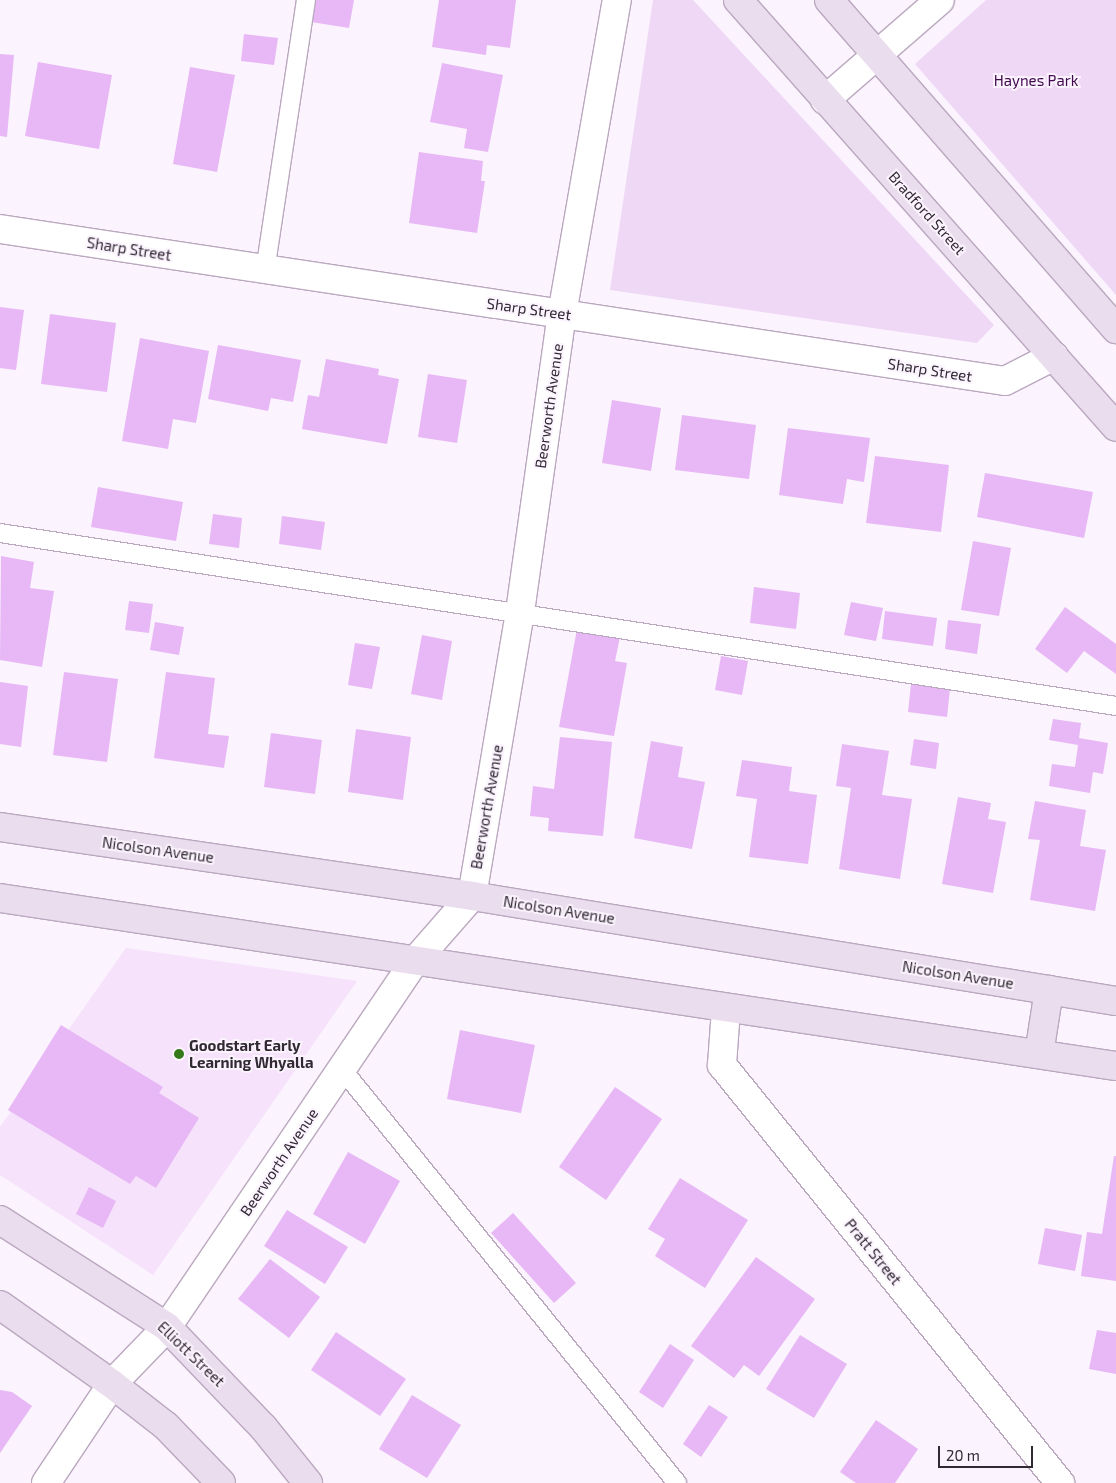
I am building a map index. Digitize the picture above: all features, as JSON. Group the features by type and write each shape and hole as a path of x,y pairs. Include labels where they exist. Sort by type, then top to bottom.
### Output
{"main road":[{"name":"Bradford Street","path":"738,0 1116,427"},
{"path":"829,0 1116,329"},
{"name":"Nicolson Avenue","path":"0,827 472,896 1116,1000"},
{"path":"0,898 726,1009 1116,1066"},
{"path":"1039,1054 1049,990"},
{"name":"Elliott Street","path":"0,1220 167,1327 263,1427 308,1483"},
{"path":"0,1305 112,1384 166,1426 221,1483"}],"street":[{"name":"Beerworth Avenue","path":"46,1483 112,1384 167,1327 415,960 472,896 520,612 562,314 617,0"},
{"path":"825,100 940,0"},
{"name":"Sharp Street","path":"0,229 265,271 1004,381 1054,356"},
{"name":"Pratt Street","path":"726,1009 722,1065 1060,1483"}],"lane":[{"path":"265,271 306,0"},
{"path":"0,533 520,612 1116,706"},
{"path":"342,1069 677,1483"}],"shaded area":[{"name":"Goodstart Early Learning Whyalla","path":"126,948 357,981 153,1275 0,1175 0,1127"}],"green space":[{"path":"653,0 693,0 994,325 977,343 610,290"},
{"name":"Haynes Park","path":"986,0 1116,0 1116,295 915,64"}],"building":[{"path":"315,0 354,0 349,28 311,22"},
{"path":"439,0 516,0 510,48 487,45 486,55 432,47"},
{"path":"244,34 278,38 274,65 241,61"},
{"path":"0,54 14,55 7,137 0,136"},
{"path":"38,62 112,75 99,149 25,136"},
{"path":"442,63 503,75 488,152 464,148 467,129 430,122"},
{"path":"190,67 235,75 217,172 173,164"},
{"path":"419,152 483,161 481,181 485,181 477,233 409,223"},
{"path":"0,307 24,310 16,370 0,368"},
{"path":"50,314 116,323 107,392 41,384"},
{"path":"140,338 209,351 196,423 173,419 168,449 122,441"},
{"path":"218,345 301,360 293,402 271,398 268,411 208,399"},
{"path":"326,359 379,369 378,375 399,379 387,444 302,429 308,395 319,397"},
{"path":"428,374 467,380 457,443 418,437"},
{"path":"612,400 661,408 651,471 602,463"},
{"path":"682,415 756,425 749,479 675,470"},
{"path":"788,428 870,438 864,482 847,479 843,504 779,495"},
{"path":"875,456 949,465 941,532 866,523"},
{"path":"985,473 1093,492 1084,538 977,517"},
{"path":"98,487 183,502 176,541 91,527"},
{"path":"213,514 242,518 239,548 209,544"},
{"path":"282,516 325,522 321,550 279,544"},
{"path":"973,541 1011,548 999,616 961,610"},
{"path":"1,556 34,562 30,588 54,591 42,667 0,660"},
{"path":"754,587 800,593 796,629 750,623"},
{"path":"129,601 153,604 149,633 125,630"},
{"path":"851,602 883,608 876,641 844,635"},
{"path":"1065,607 1116,644 1116,674 1084,651 1067,673 1035,649"},
{"path":"885,611 937,618 933,646 882,639"},
{"path":"948,620 981,624 977,654 945,649"},
{"path":"155,622 184,627 179,655 150,650"},
{"path":"577,629 620,637 615,661 627,663 614,736 559,727"},
{"path":"422,635 452,641 442,700 411,694"},
{"path":"355,643 380,647 372,689 348,685"},
{"path":"721,656 748,661 742,695 715,690"},
{"path":"64,672 118,679 107,762 53,755"},
{"path":"166,672 215,678 208,734 229,736 224,768 154,758"},
{"path":"0,682 28,686 21,747 0,744"},
{"path":"911,684 950,689 947,717 908,712"},
{"path":"1053,719 1081,723 1079,738 1108,743 1103,774 1093,772 1090,793 1049,786 1052,764 1075,767 1078,745 1049,740"},
{"path":"356,729 411,737 403,800 348,792"},
{"path":"271,733 322,740 315,794 264,787"},
{"path":"560,737 612,742 603,836 548,831 549,818 530,816 533,786 554,789"},
{"path":"914,739 939,743 936,769 910,765"},
{"path":"651,741 683,747 678,777 705,782 692,849 634,838"},
{"path":"842,744 889,751 882,795 912,799 900,879 839,869 851,788 836,786"},
{"path":"742,760 792,767 789,791 817,795 808,864 749,857 757,799 736,796"},
{"path":"958,797 991,803 988,819 1006,822 993,893 942,884"},
{"path":"1035,801 1086,810 1080,846 1106,850 1095,911 1030,900 1040,840 1028,839"},
{"path":"61,1025 163,1087 159,1093 199,1118 156,1188 136,1176 130,1184 8,1110"},
{"path":"460,1030 535,1045 521,1113 447,1099"},
{"path":"615,1087 662,1119 606,1200 559,1167"},
{"path":"348,1152 400,1181 365,1244 313,1214"},
{"path":"1114,1156 1116,1156 1116,1281 1081,1276 1087,1232 1102,1234"},
{"path":"680,1178 748,1220 705,1288 655,1256 665,1239 648,1229"},
{"path":"89,1187 116,1201 103,1228 76,1214"},
{"path":"287,1210 348,1247 325,1284 264,1246"},
{"path":"513,1213 576,1283 554,1303 491,1233"},
{"path":"1045,1228 1082,1235 1075,1271 1038,1264"},
{"path":"756,1257 815,1299 759,1376 744,1365 734,1378 691,1346"},
{"path":"270,1259 320,1297 289,1338 238,1299"},
{"path":"1097,1330 1116,1333 1116,1374 1089,1369"},
{"path":"336,1332 406,1379 380,1416 311,1370"},
{"path":"800,1335 847,1364 814,1418 766,1389"},
{"path":"670,1344 694,1360 663,1408 639,1392"},
{"path":"0,1390 12,1392 32,1406 0,1453"},
{"path":"412,1395 461,1425 427,1478 379,1449"},
{"path":"709,1405 728,1417 701,1457 683,1444"},
{"path":"876,1420 918,1449 895,1483 856,1483 840,1472"}],"place":[{"name":"Goodstart Early Learning Whyalla","path":"179,1054"}]}
